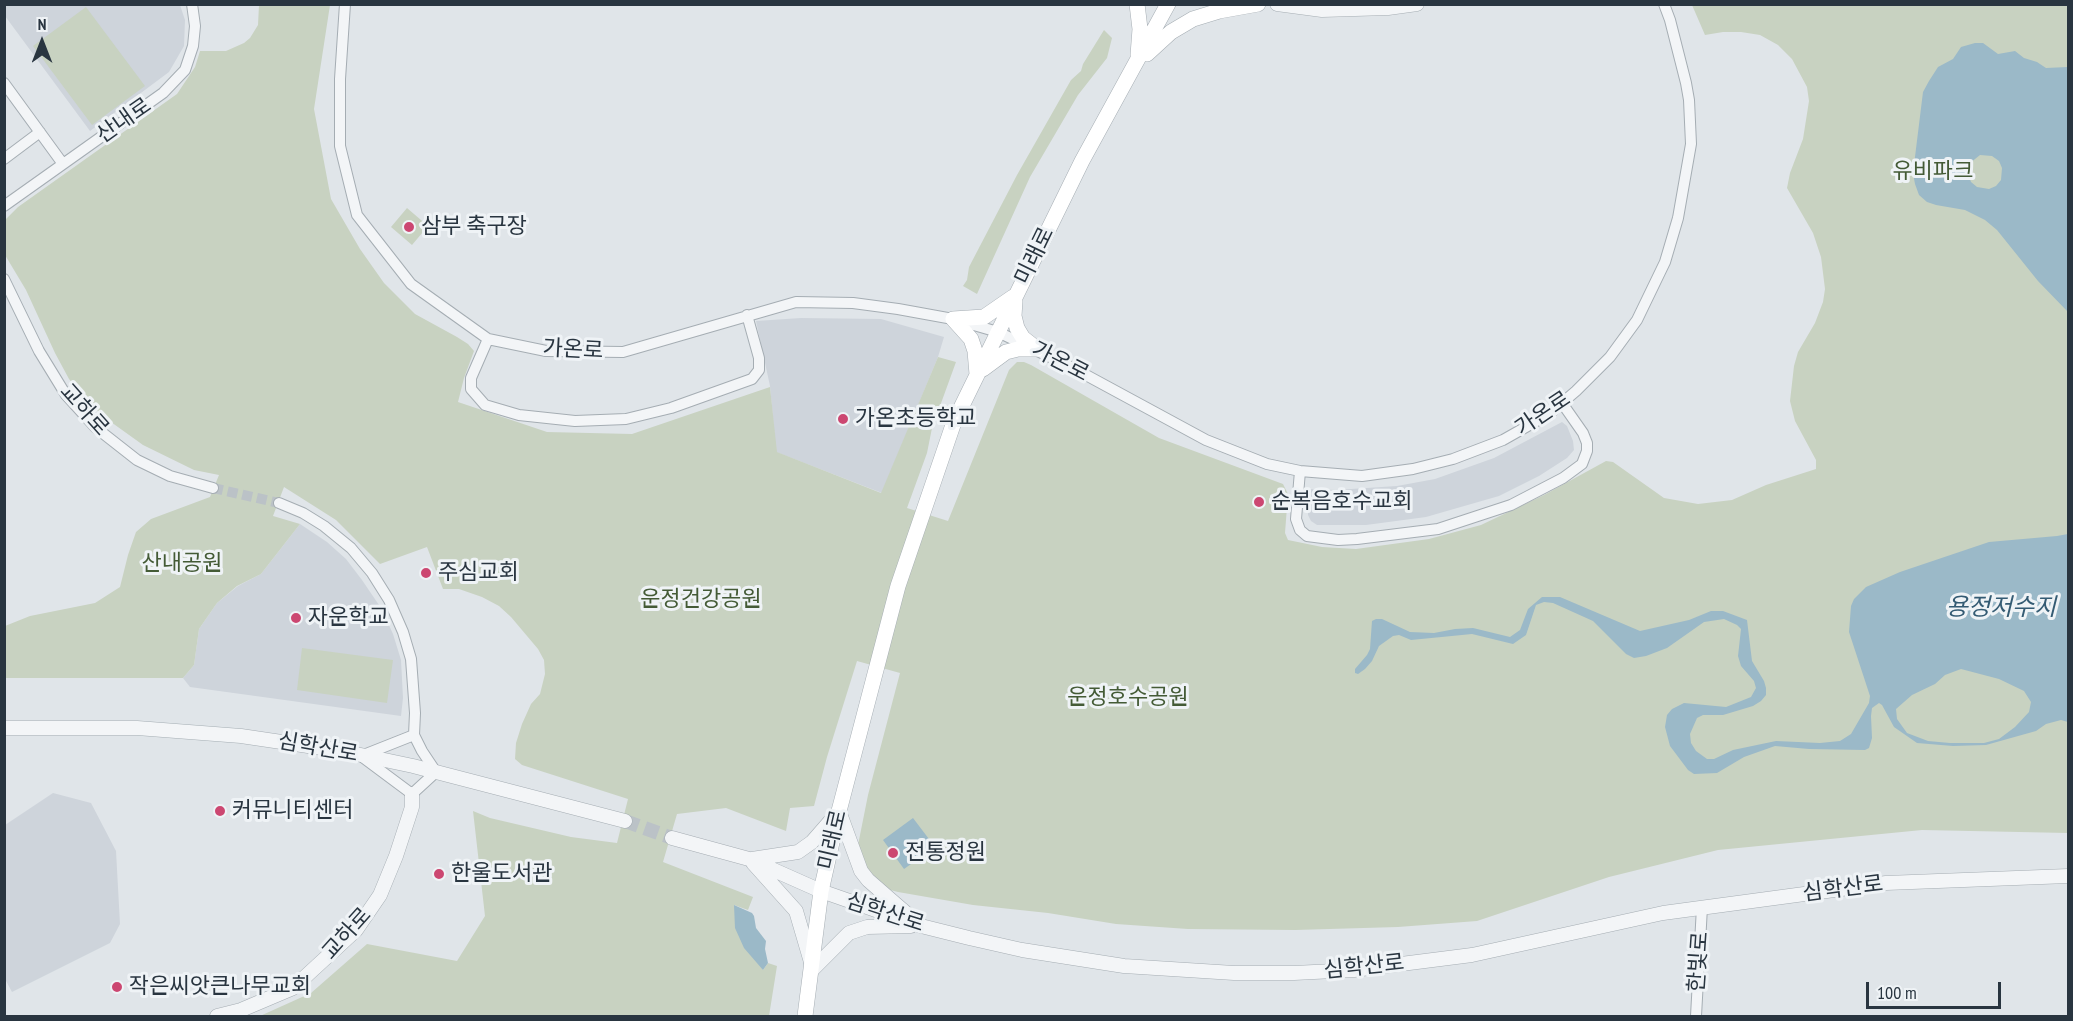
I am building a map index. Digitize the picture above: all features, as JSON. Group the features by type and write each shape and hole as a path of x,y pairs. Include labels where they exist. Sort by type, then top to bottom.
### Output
{"main road":[{"path":"1137,4 1140,29 1138,62"},
{"name":"미래로","path":"805,1017 813,969 821,891 839,811 898,586 954,422 1082,160 1168,4"},
{"path":"1138,62 1171,32 1193,19 1219,11 1258,4"},
{"path":"953,320 984,317 1016,295"},
{"path":"1016,295 1014,316 1017,328 1023,338 1037,350"},
{"path":"953,320 972,339 977,375"},
{"path":"977,375 1006,352 1018,349 1037,350"}],"street":[{"name":"산내로","path":"4,206 163,93 185,70 193,46 195,26 192,4"},
{"name":"가온로","path":"345,4 340,80 340,146 357,215 411,284 488,339 546,351 623,352 796,302 853,303 898,309 998,332 1037,350 1206,440 1267,464 1300,471 1362,476 1413,469 1453,459 1503,440 1549,414 1610,357 1637,320 1665,262 1678,218 1690,144 1689,100 1664,4"},
{"path":"1277,4 1322,10 1388,8 1417,4"},
{"path":"6,88 63,164"},
{"path":"4,159 40,132"},
{"name":"교하로","path":"4,279 44,360 66,395 95,427 137,460 170,476 213,488"},
{"path":"488,339 471,378 471,389 485,405 519,415 574,421 626,419 671,408 752,379 759,370 759,358 747,315"},
{"path":"1300,471 1296,519 1300,530 1307,536 1357,539 1438,529 1511,505 1563,478 1582,464 1587,451 1587,443 1583,433 1562,403"},
{"path":"279,503 303,513 324,526 351,548 372,573 389,600 404,632 411,659 416,713 414,735 436,772 412,794 361,756"},
{"name":"심학산로","path":"4,728 137,728 183,731 241,736 342,751 436,772 625,821"},
{"path":"361,756 414,735"},
{"name":"교하로","path":"217,1017 241,1010 293,988 356,930 380,895 412,807 412,794"},
{"path":"750,859 798,852 812,842 839,811 861,871 868,880 921,926"},
{"name":"심학산로","path":"672,838 750,859 821,891 921,926 1022,950 1124,966 1190,972 1294,973 1354,970 1472,955 1663,913 1702,907 1886,883 2068,876"},
{"path":"750,859 796,911 813,969 849,933 858,929 921,926"},
{"name":"한빛로","path":"1696,1017 1702,907"}],"shaded area":[{"path":"5,5 180,5 185,20 184,46 169,72 90,131 5,16"},
{"name":"가온초등학교","path":"801,318 881,319 944,337 938,357 882,493 776,452 770,386 756,321"},
{"path":"1562,422 1567,426 1574,450 1567,458 1539,476 1499,496 1426,517 1366,525 1317,525 1308,515 1308,489 1336,490 1397,486 1435,479 1494,458"},
{"name":"자운학교","path":"300,524 327,542 346,559 381,608 393,634 401,660 403,698 401,716 190,687 183,678 194,665 199,629 217,603 238,586 261,574"},
{"path":"53,793 91,803 116,851 120,924 110,943 12,992 5,979 5,825"}],"green space":[{"path":"259,5 330,5 314,109 331,199 360,249 384,283 415,314 457,337 474,351 458,402 547,432 632,434 770,387 777,452 881,493 938,357 956,362 907,508 948,521 1009,370 1017,362 1024,362 1159,438 1283,484 1288,494 1285,533 1288,540 1322,547 1356,549 1429,539 1481,525 1544,495 1606,461 1613,462 1664,498 1698,504 1732,500 1766,485 1816,469 1816,460 1795,421 1790,401 1798,352 1815,323 1825,289 1821,257 1813,233 1787,188 1790,173 1803,139 1809,101 1807,87 1792,59 1778,45 1760,35 1741,32 1705,35 1692,5 2068,5 2068,833 1922,830 1718,850 1609,877 1477,921 1398,927 1295,930 1188,929 1116,924 1048,913 973,905 879,887 875,884 857,850 868,795 900,673 857,661 814,806 790,808 786,831 726,808 677,814 663,862 753,897 748,910 734,905 763,970 768,963 777,966 769,1016 260,1016 311,993 367,944 457,961 485,916 473,811 490,818 571,837 617,843 628,799 522,765 515,759 516,743 522,724 531,704 540,694 545,674 544,660 538,649 499,606 459,589 443,589 427,547 380,564 336,520 284,487 273,516 300,524 261,574 237,586 217,603 199,629 194,665 183,678 5,678 5,626 30,616 95,603 120,587 136,532 151,519 210,497 219,475 194,470 143,445 104,417 84,398 69,379 26,290 5,255 5,220 18,207 177,94 195,67 200,51 226,51 250,38 258,25"},
{"path":"86,7 145,86 92,125 33,46"},
{"path":"1104,30 1112,38 1107,58 1078,95 1030,177 977,294 963,286 967,280 969,267 1017,175 1071,80 1081,71"},
{"name":"삼부 축구장","path":"407,208 428,226 412,245 391,227"},
{"path":"302,648 393,660 387,703 297,690"}],"water":[{"path":"1983,43 1998,54 2015,51 2024,58 2046,68 2068,67 2068,312 2038,281 1997,230 1985,220 1965,210 1927,202 1919,195 1913,173 1923,92 1938,67 1953,59 1961,47","holes":["1980,155 1992,156 1999,161 2002,168 2001,180 1989,189 1977,187 1971,182 1968,174 1970,163"]},
{"name":"용정저수지","path":"2068,534 2068,722 2061,720 2046,724 2036,731 1986,745 1953,746 1917,743 1894,727 1879,703 1872,708 1872,738 1869,748 1865,750 1775,746 1744,757 1717,773 1694,774 1688,770 1670,746 1665,727 1667,715 1672,709 1684,703 1726,707 1751,697 1756,688 1754,681 1741,666 1738,656 1741,629 1724,619 1704,622 1667,648 1634,658 1626,654 1593,621 1553,603 1544,602 1536,605 1526,635 1513,644 1472,634 1411,640 1399,635 1393,636 1379,646 1372,661 1365,669 1358,674 1355,673 1355,669 1370,649 1372,621 1376,619 1382,619 1410,632 1434,633 1473,628 1510,637 1520,630 1528,609 1542,597 1560,597 1640,631 1689,620 1711,611 1723,611 1747,620 1752,661 1764,681 1766,695 1753,706 1723,715 1703,715 1697,718 1690,734 1691,743 1696,751 1707,759 1714,759 1733,750 1776,741 1820,743 1840,741 1851,734 1869,703 1870,696 1849,632 1851,606 1854,599 1866,587 1900,572 1989,542","holes":["1961,669 1999,679 2024,691 2031,702 2029,712 1999,739 1984,743 1928,741 1907,733 1897,719 1896,709 1912,695 1935,684 1945,675"]},
{"path":"913,818 935,847 904,869 883,840"},
{"path":"734,905 752,913 756,928 766,941 768,963 763,970 744,948 735,928"}],"tunnel":[{"path":"213,488 279,503"},
{"path":"625,821 672,838"}],"place":[{"name":"삼부 축구장","path":"409,227"},
{"name":"가온초등학교","path":"843,419"},
{"name":"순복음호수교회","path":"1259,502"},
{"name":"주심교회","path":"426,573"},
{"name":"자운학교","path":"296,618"},
{"name":"커뮤니티센터","path":"220,811"},
{"name":"전통정원","path":"893,853"},
{"name":"한울도서관","path":"439,874"},
{"name":"작은씨앗큰나무교회","path":"117,987"}],"park label":[{"name":"유비파크","path":"1933,172"},
{"name":"산내공원","path":"182,564"},
{"name":"운정건강공원","path":"701,600"},
{"name":"운정호수공원","path":"1128,698"}]}
